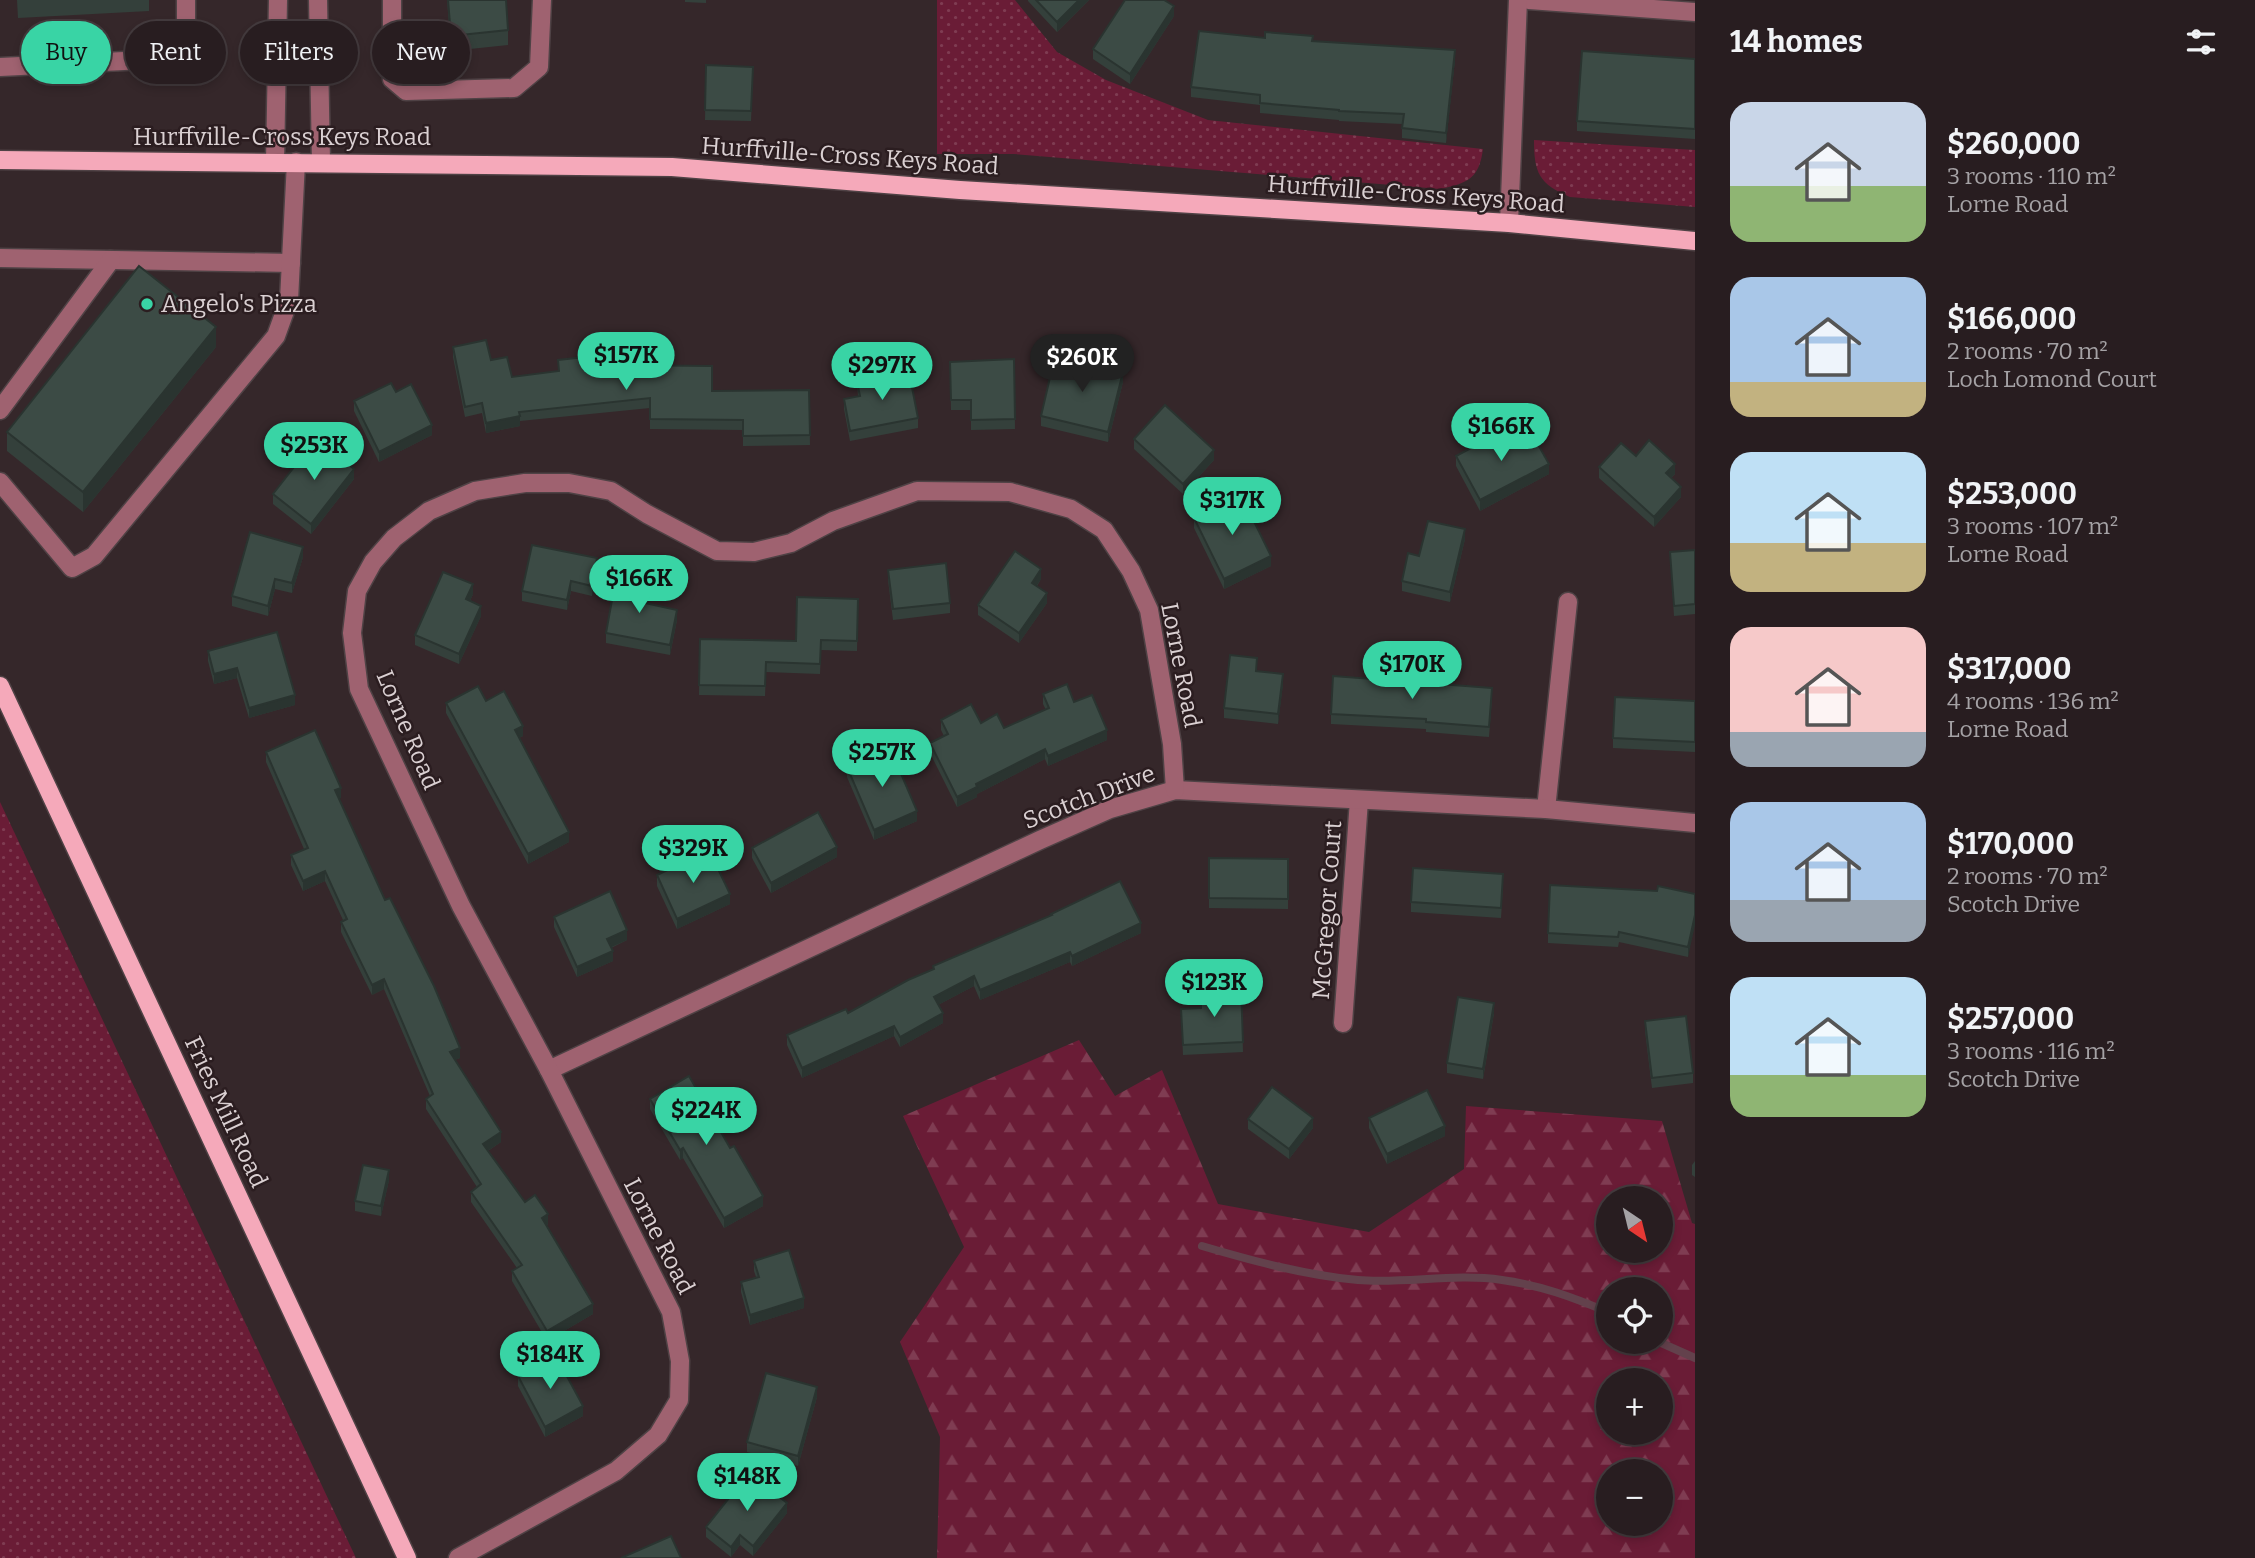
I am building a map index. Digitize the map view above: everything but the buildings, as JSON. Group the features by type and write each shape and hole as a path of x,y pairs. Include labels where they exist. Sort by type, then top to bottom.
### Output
{"main road":[{"name":"Hurffville-Cross Keys Road","path":"0,160 672,167 960,190 1509,223 1695,241"},
{"name":"Fries Mill Road","path":"0,686 407,1558"}],"street":[{"path":"0,68 186,58 186,0"},
{"path":"275,162 278,0"},
{"path":"318,0 321,162"},
{"path":"392,0 392,79 406,91 514,88 539,67 542,0"},
{"path":"1509,223 1518,0"},
{"path":"1529,0 1695,12"},
{"path":"0,482 72,568 94,556 276,336 289,300 296,162"},
{"path":"0,258 291,263"},
{"path":"0,410 111,260"},
{"name":"Lorne Road","path":"458,1558 616,1471 658,1435 679,1400 680,1361 671,1312 549,1070 461,906 359,689 352,633 357,591 373,562 394,538 429,511 475,491 525,483 569,483 611,491 657,520 718,551 754,552 792,543 834,521 917,492 1010,492 1071,509 1104,530 1132,571 1149,610 1172,744 1175,790"},
{"path":"1546,809 1568,603"},
{"name":"Scotch Drive","path":"549,1070 1040,840 1110,810 1175,790 1546,809 1695,823"},
{"name":"McGregor Court","path":"1343,1023 1359,800"}],"green space":[{"path":"937,0 1015,0 1057,52 1106,80 1208,120 1483,149 1479,167 1465,182 1440,189 1014,154 937,154"},
{"path":"1534,140 1695,150 1695,207 1570,197 1551,187 1540,176 1535,161"},
{"path":"0,802 356,1558 0,1558"},
{"path":"1079,1040 1115,1096 1162,1070 1218,1204 1369,1232 1464,1169 1466,1106 1662,1121 1692,1223 1695,1224 1695,1558 937,1558 940,1437 900,1342 964,1247 903,1116"}],"waterway":[{"path":"1202,1246 1279,1267 1338,1278 1376,1281 1484,1278 1516,1282 1556,1292 1596,1307"},
{"path":"1673,1348 1695,1358"}],"place":[{"name":"Angelo's Pizza","path":"147,304"}]}
